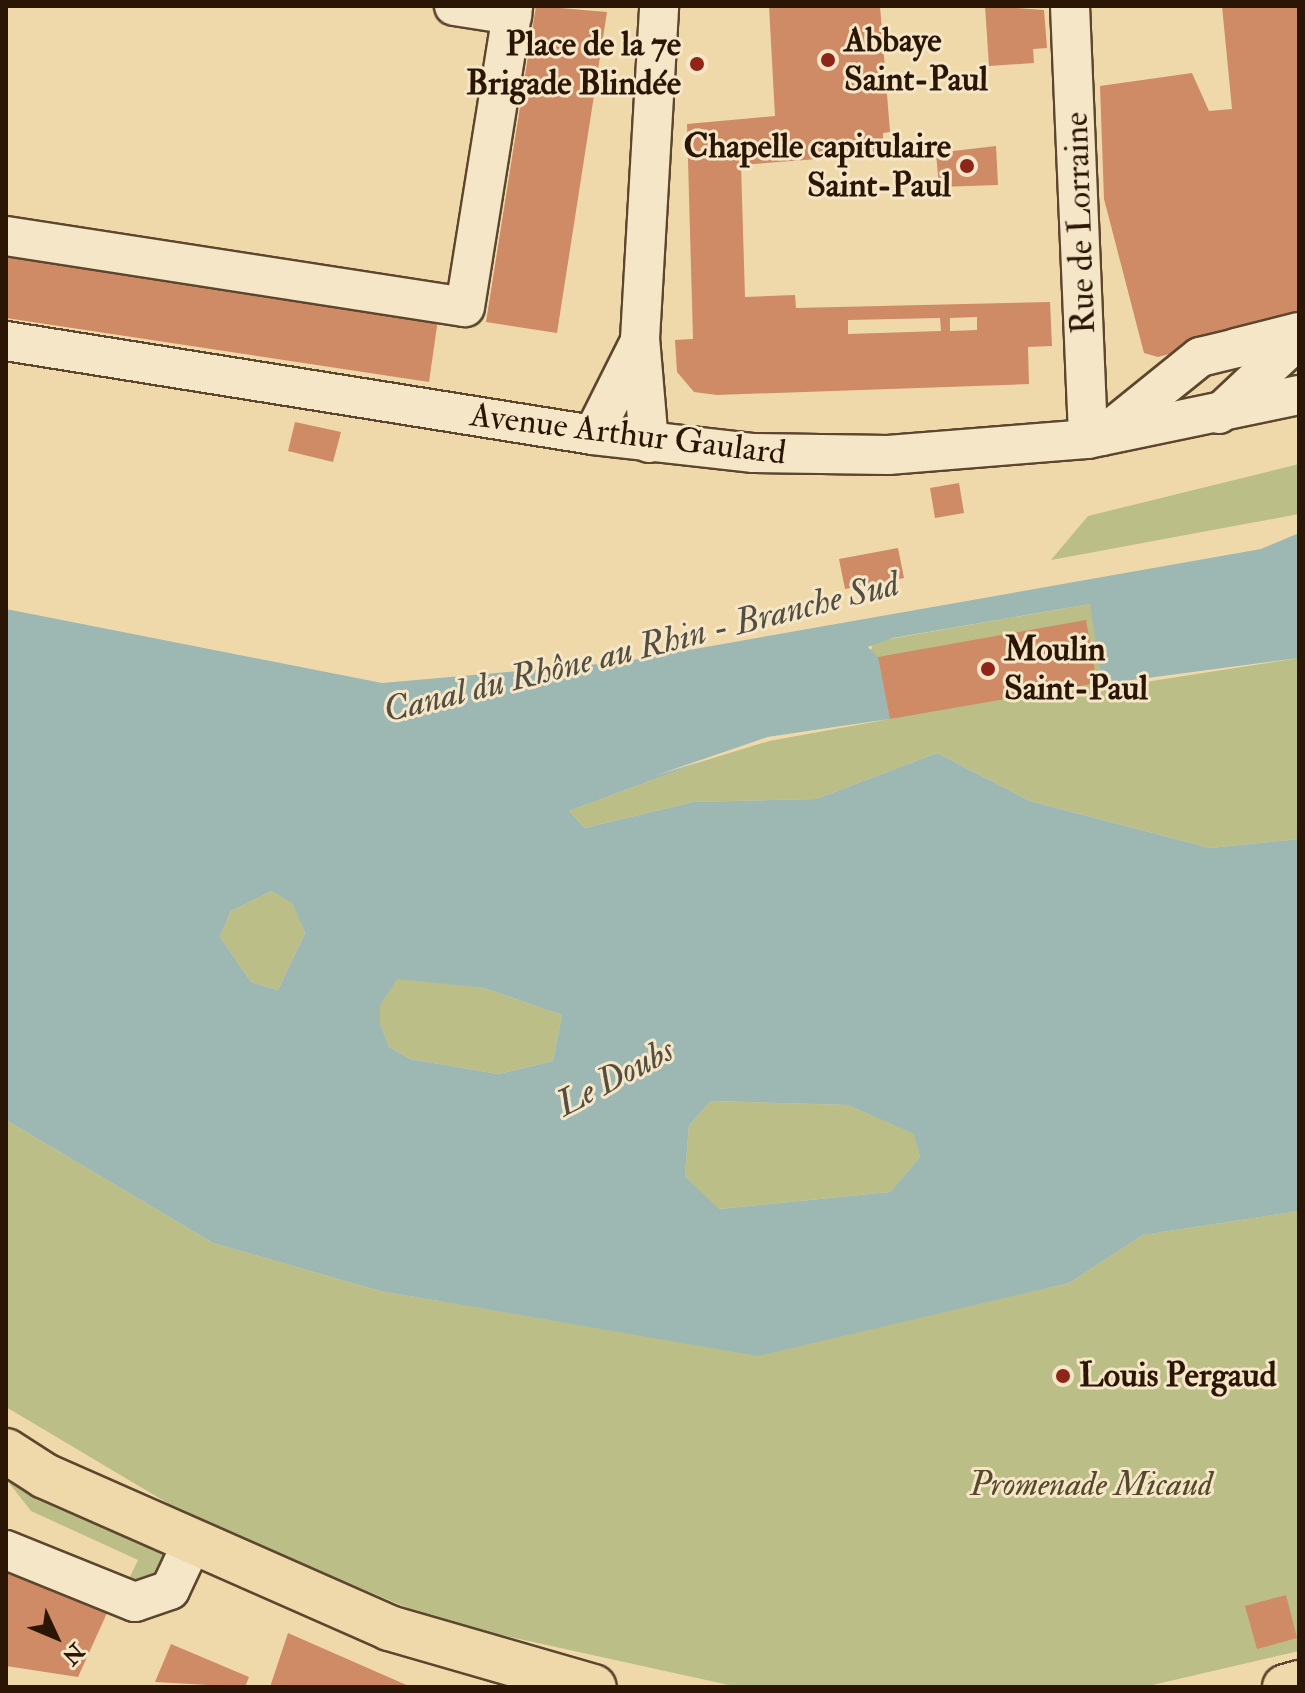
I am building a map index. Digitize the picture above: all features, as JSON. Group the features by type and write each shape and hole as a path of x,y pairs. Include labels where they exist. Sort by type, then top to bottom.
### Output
{"main road":[{"path":"6,1451 192,1543 389,1628 594,1687"},
{"path":"1285,1687 1299,1683"}],"street":[{"path":"6,236 465,307 512,10 454,6"},
{"path":"649,443 640,339 659,6"},
{"name":"Rue de Lorraine","path":"1070,6 1094,438"},
{"path":"1094,438 1186,361 1299,332"},
{"path":"593,435 640,339"},
{"path":"1216,417 1299,339"},
{"name":"Avenue Arthur Gaulard","path":"6,341 649,443 888,455 1094,438 1154,430 1297,402"},
{"path":"1154,430 1258,343"},
{"path":"6,1550 135,1602 170,1590 192,1543"}],"green space":[{"path":"1299,464 1299,514 1051,560 1088,516"},
{"path":"1090,604 1126,685 1299,658 1299,839 1210,848 1030,801 937,753 816,799 693,802 585,828 569,811 768,737 889,719 878,658 870,654 873,642"},
{"path":"272,891 294,904 305,933 278,990 251,982 220,937 231,911"},
{"path":"397,978 484,988 562,1015 553,1061 498,1074 410,1059 389,1047 380,1023 380,1006"},
{"path":"711,1101 848,1105 915,1134 920,1157 890,1192 718,1209 685,1176 689,1125"},
{"name":"Promenade Micaud","path":"6,1120 213,1243 380,1291 758,1355 1069,1283 1143,1235 1299,1211 1299,1651 1144,1687 738,1687 442,1622 196,1520 6,1407"},
{"path":"6,1479 58,1507 170,1554 149,1583 137,1584 130,1577 138,1560 31,1511"}],"water":[{"name":"Le Doubs","path":"1299,533 1299,658 1102,684 1090,604 893,638 868,647 878,657 890,719 768,737 569,811 585,828 693,802 816,799 937,753 1030,801 1210,848 1299,839 1299,1211 1143,1235 1069,1283 758,1356 380,1291 213,1243 6,1120 6,609 382,683 621,662 1261,549","holes":["272,891 293,904 305,933 278,990 251,982 220,937 231,911","397,979 484,988 562,1015 553,1061 498,1074 410,1059 389,1047 380,1023 380,1006","711,1101 848,1105 914,1134 920,1157 890,1192 719,1209 685,1176 689,1125"]}],"pier":[{"path":"890,719 769,741 654,776 768,737"}],"building":[{"path":"536,6 607,12 557,333 486,322"},
{"path":"769,6 880,6 890,132 883,133 883,154 741,165 745,297 795,295 796,308 1050,302 1052,346 1028,347 1029,384 717,395 694,392 677,372 675,340 693,339 687,124 775,116","holes":["977,317 977,330 950,331 950,318","940,318 941,331 848,334 848,320"]},
{"path":"985,6 1044,10 1047,48 1033,49 1034,63 989,66"},
{"path":"1222,6 1299,6 1299,319 1158,357 1144,353 1104,199 1100,86 1192,73 1209,111 1232,109"},
{"name":"Chapelle capitulaire Saint-Paul","path":"996,146 998,185 939,187 936,153"},
{"path":"6,255 438,319 429,382 6,318"},
{"path":"295,422 341,432 333,462 288,451"},
{"path":"959,483 964,513 935,518 930,488"},
{"path":"898,548 904,578 845,589 839,559"},
{"name":"Moulin Saint-Paul","path":"1086,620 1097,683 890,719 878,657"},
{"path":"6,1571 107,1613 78,1677 6,1666"},
{"path":"1286,1595 1297,1638 1257,1649 1245,1606"},
{"path":"288,1633 411,1687 270,1687"},
{"path":"171,1644 249,1677 245,1687 155,1682"}],"place":[{"name":"Abbaye Saint-Paul","path":"828,60"},
{"name":"Place de la 7e Brigade Blindée","path":"697,64"},
{"name":"Chapelle capitulaire Saint-Paul","path":"967,166"},
{"name":"Moulin Saint-Paul","path":"988,669"},
{"name":"Louis Pergaud","path":"1063,1376"}],"water label":[{"name":"Canal du Rhône au Rhin - Branche Sud","path":"641,647"}]}
